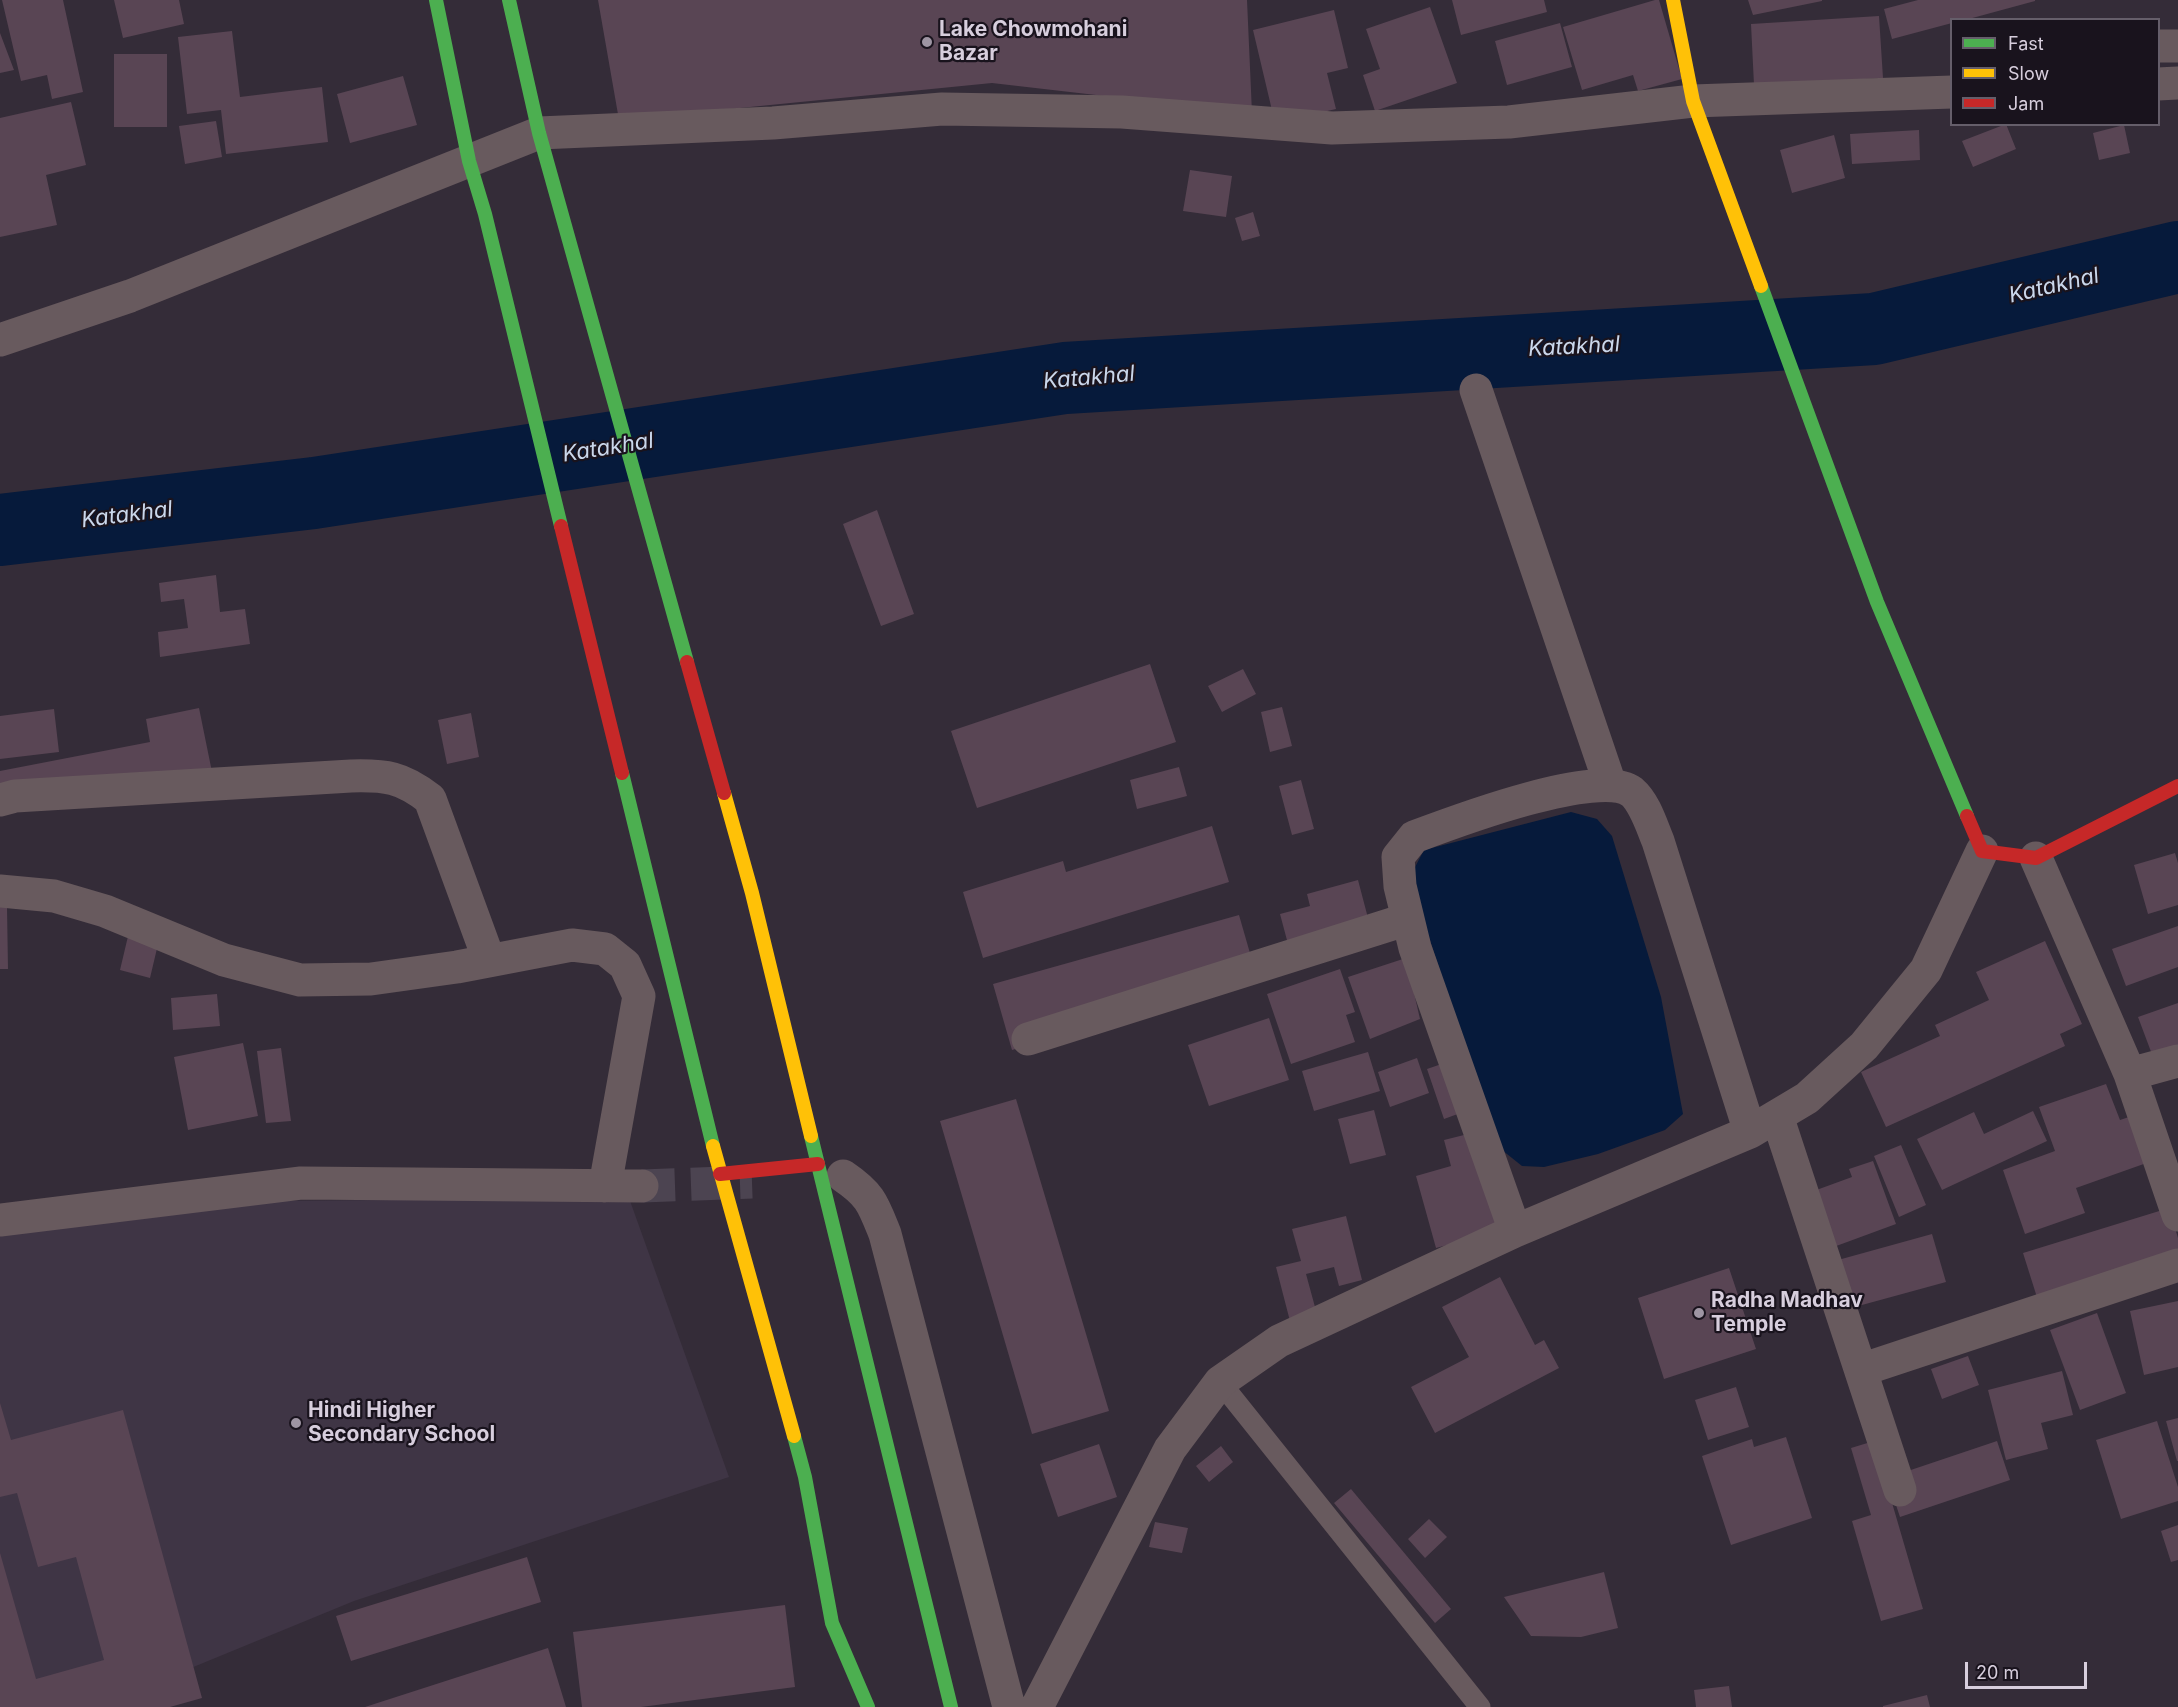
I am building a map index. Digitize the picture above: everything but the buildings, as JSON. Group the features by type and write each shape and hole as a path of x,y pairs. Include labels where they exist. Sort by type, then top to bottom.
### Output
{"main road":[{"path":"436,0 469,160 485,214 702,1104 805,1477 832,1623 868,1707"},
{"path":"508,0 539,133 831,1170 951,1707"},
{"path":"1673,0 1693,101 1877,602 1982,851 2036,858 2178,786"},
{"path":"720,1174 831,1170"}],"street":[{"path":"2160,46 2178,46"},
{"path":"2160,84 2178,82"},
{"path":"0,340 130,296 539,133 773,123 942,108 1122,112 1332,128 1509,123 1693,101 1950,92"},
{"path":"1476,390 1610,784"},
{"path":"0,800 15,796 351,776 382,775 409,783 430,800 489,960"},
{"path":"1515,1231 1415,948 1400,886 1398,857 1414,837 1577,786 1610,784 1632,792 1646,813 1861,1371 1900,1490"},
{"path":"1037,1707 1170,1449 1220,1382 1279,1341 1515,1231 1764,1124 1807,1098 1864,1046 1926,970 1982,851"},
{"path":"2036,858 2130,1074 2178,1215"},
{"path":"0,891 54,896 105,911 224,960 300,980 371,979 572,945 605,949 625,965 639,996 605,1186"},
{"path":"1028,1039 1408,919"},
{"path":"2130,1074 2178,1061"},
{"path":"831,1170 864,1191 874,1207 885,1234 1009,1707"},
{"path":"0,1220 301,1182 642,1186"},
{"path":"1861,1371 2178,1265"}],"lane":[{"path":"1220,1382 1470,1698 1480,1707"}],"shaded area":[{"path":"629,1198 729,1477 354,1601 96,1707 0,1707 0,1230 148,1202"}],"water":[{"path":"1571,812 1597,819 1612,836 1661,997 1683,1114 1665,1130 1598,1154 1544,1167 1522,1166 1497,1146 1415,894 1414,869 1424,850"}],"waterway":[{"name":"Katakhal","path":"0,530 314,493 1065,378 1874,329 2178,257"}],"tunnel":[{"path":"642,1186 752,1182"}],"traffic: fast":[{"path":"436,0 469,161 485,214 561,526"},
{"path":"509,0 539,133 687,662"},
{"path":"1761,286 1877,602 1967,816"},
{"path":"622,773 713,1146"},
{"path":"811,1136 951,1707"},
{"path":"794,1436 805,1477 832,1623 868,1707"}],"traffic: slow":[{"path":"1673,0 1693,101 1761,286"},
{"path":"724,793 752,893 811,1136"},
{"path":"713,1146 794,1436"}],"traffic: jam":[{"path":"561,526 622,773"},
{"path":"687,662 724,793"},
{"path":"1967,816 1982,851 2036,858 2178,786"},
{"path":"720,1174 818,1164"}],"place":[{"name":"Lake Chowmohani Bazar","path":"927,42"},
{"name":"Radha Madhav Temple","path":"1699,1313"},
{"name":"Hindi Higher Secondary School","path":"296,1423"}]}
